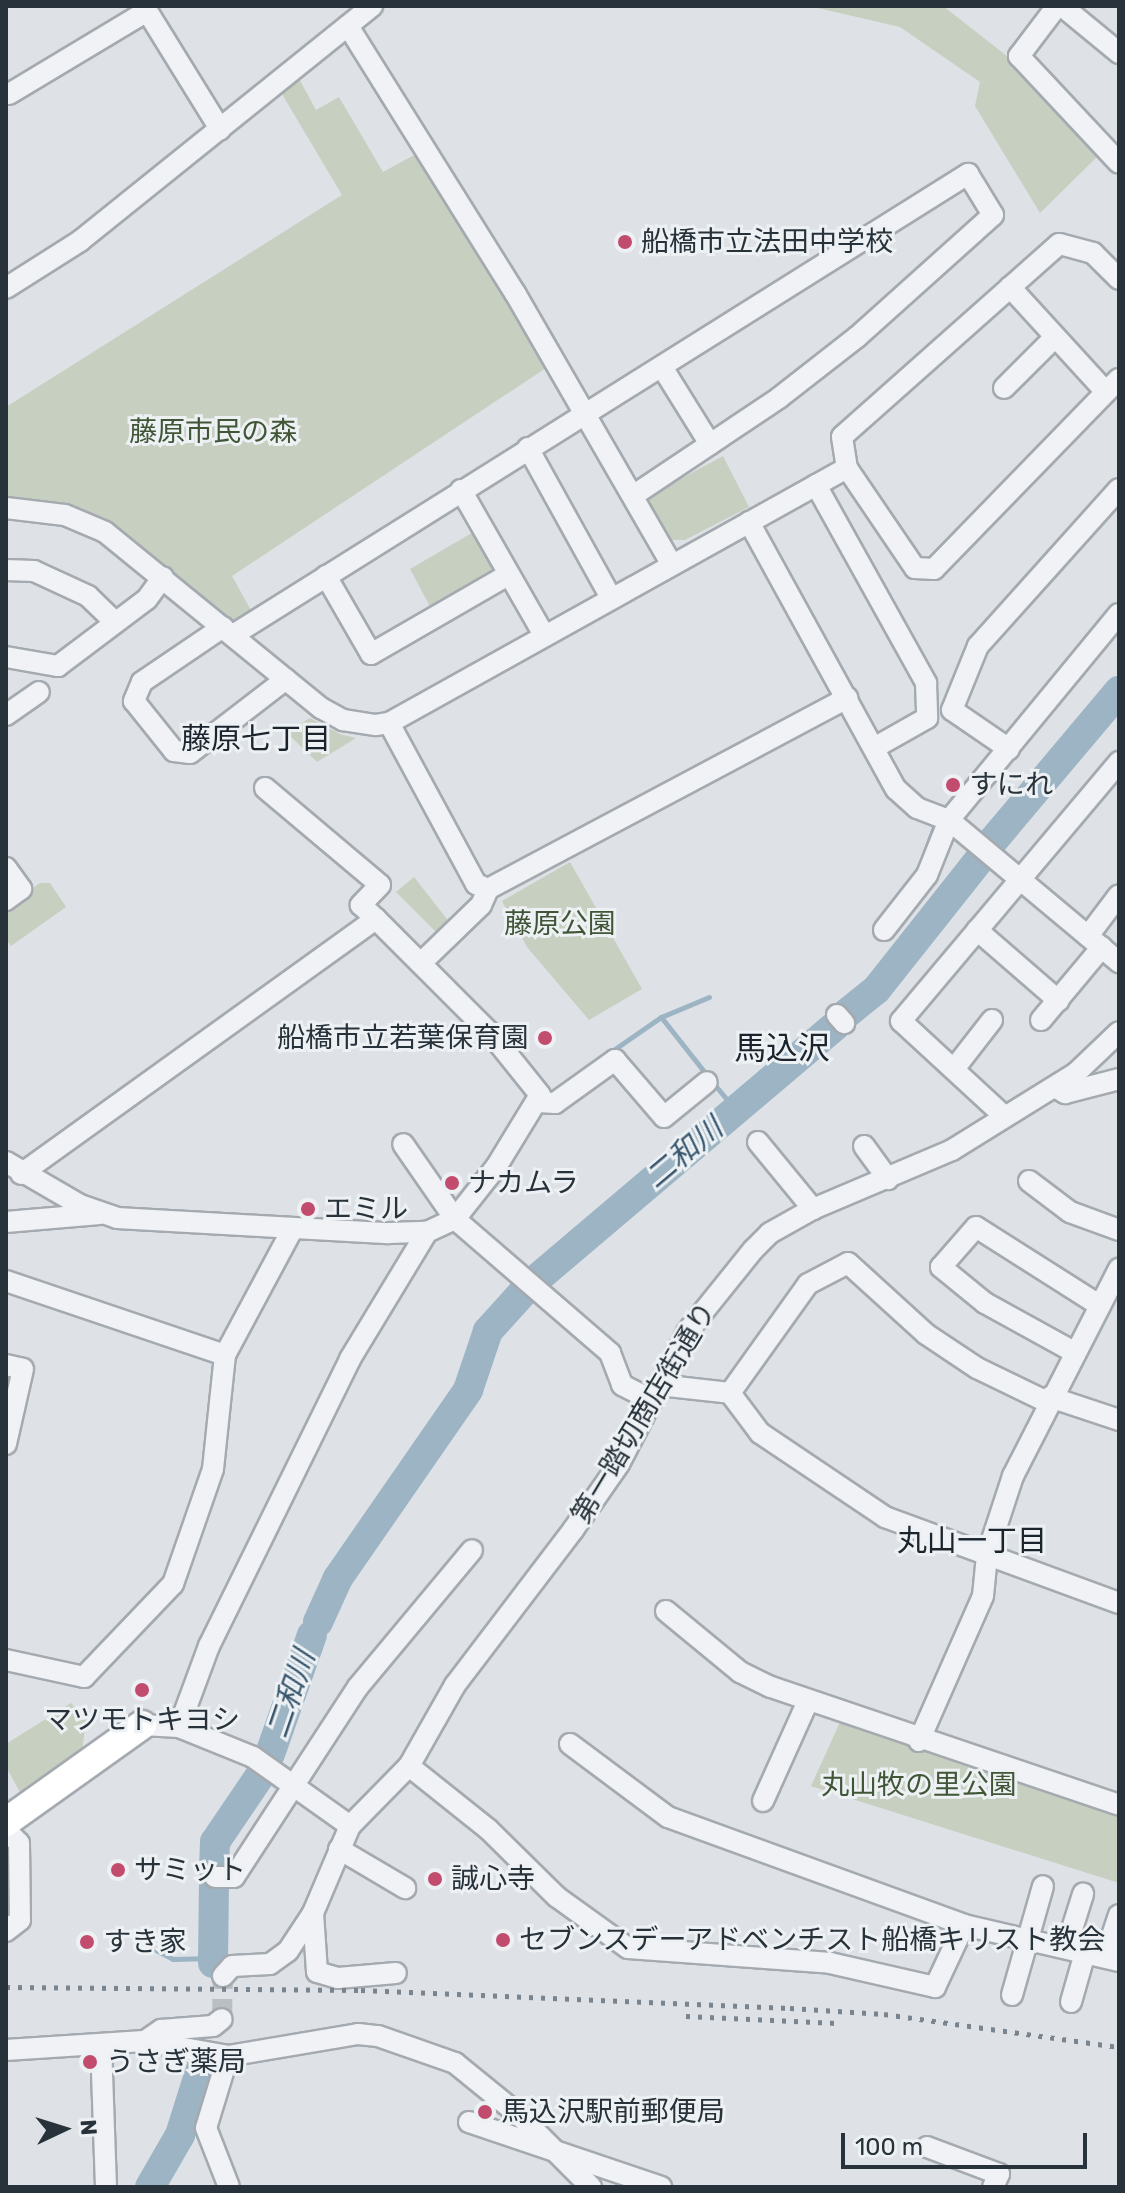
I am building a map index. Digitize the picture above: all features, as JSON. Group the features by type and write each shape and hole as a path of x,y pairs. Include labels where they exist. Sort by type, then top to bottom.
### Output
{"street":[{"path":"6,288 80,241 372,6"},
{"path":"1119,53 1060,6 1019,56 1119,163"},
{"path":"9,94 146,9 220,129"},
{"path":"348,26 588,415 672,565"},
{"path":"286,679 190,753 174,751 134,701 142,682 326,576 528,448 588,415 968,174 993,215 857,337 634,495"},
{"path":"1010,287 1055,337 1112,385 934,569 915,568 847,468 842,437 1010,287 1059,244 1093,253 1119,279"},
{"path":"1004,388 1055,337"},
{"path":"662,367 710,444"},
{"path":"528,448 611,598"},
{"path":"6,508 50,512 87,523 124,544 286,679 343,720 389,723 847,468"},
{"path":"816,485 926,683 927,718 874,748"},
{"path":"1009,749 952,710 978,646 1119,489"},
{"path":"461,490 544,635"},
{"path":"749,522 896,789 917,808 949,820 1119,962"},
{"path":"6,570 34,571 88,596 115,622"},
{"path":"326,576 371,654 508,575"},
{"path":"6,657 58,666 147,599 163,577"},
{"path":"884,930 927,875 949,820 1119,614"},
{"path":"6,715 39,692"},
{"path":"422,962 481,905 488,889 847,698"},
{"path":"389,723 476,884 488,889"},
{"path":"1004,1116 901,1021 1119,762"},
{"path":"6,1222 100,1214 292,1230 427,1232 455,1219 539,1102 540,1095 511,1059 422,962 361,905 380,885 265,788"},
{"path":"6,868 21,889 6,900"},
{"path":"1041,1020 1059,1001 1119,895"},
{"path":"100,1214 14,1168 376,919"},
{"path":"977,930 1059,1001"},
{"path":"954,1069 992,1020"},
{"name":"第一踏切商店街通り","path":"223,1976 232,1966 277,1960 313,1913 350,1826 409,1766 455,1685 619,1464 687,1332 753,1250 770,1233 813,1209 952,1150 1055,1087 1119,1032"},
{"path":"539,1102 555,1103 615,1060 664,1117 707,1082"},
{"path":"1055,1087 1065,1093 1119,1079"},
{"path":"758,1142 813,1209"},
{"path":"403,1144 455,1219 610,1353 622,1385 655,1392 730,1393"},
{"path":"864,1146 888,1179"},
{"path":"1029,1181 1070,1212 1119,1230"},
{"path":"1074,1352 985,1303 941,1267 976,1227 1099,1305"},
{"path":"6,1660 84,1677 173,1584 213,1469 225,1355 292,1230"},
{"path":"179,1727 209,1646 350,1359 427,1232"},
{"path":"730,1393 808,1284 848,1263 926,1334 977,1368 1049,1400 1119,1420"},
{"path":"919,1741 983,1596 987,1555 1013,1476 1049,1400 1119,1269"},
{"path":"6,1281 225,1355"},
{"path":"6,1365 23,1369 6,1444"},
{"path":"730,1393 760,1433 870,1508 1119,1603"},
{"path":"215,1877 234,1877 293,1783 371,1669 472,1550"},
{"path":"666,1611 740,1672 808,1701 919,1741 1119,1805"},
{"path":"763,1801 808,1701"},
{"path":"6,1822 142,1725 179,1727 253,1757 272,1767 350,1826"},
{"path":"570,1744 668,1817 964,1925 1094,1955"},
{"path":"409,1766 488,1829 557,1897 628,1948 830,1963 935,1987 964,1925"},
{"path":"6,1830 19,1843 20,1920 6,1931"},
{"path":"339,1849 405,1888"},
{"path":"1012,1995 1024,1938 1043,1886"},
{"path":"1083,1894 1094,1955"},
{"path":"313,1913 317,1972 338,1978 396,1973"},
{"path":"1071,2002 1094,1955 1119,1915"},
{"path":"144,2041 161,2030 213,2026 222,2019"},
{"path":"6,2050 144,2041 228,2056 358,2034 404,2043 455,2063 559,2153 591,2187"},
{"path":"101,2044 106,2187"},
{"path":"228,2056 206,2128 229,2187"},
{"path":"469,2122 661,2187"},
{"path":"927,2147 999,2174 993,2187"}],"green space":[{"path":"809,6 943,6 1012,60 1098,156 1040,213 975,106 980,82 900,27"},
{"name":"藤原市民の森","path":"297,75 316,110 339,97 383,172 418,153 552,364 232,576 253,614 234,622 112,525 69,507 6,498 6,407 342,195 279,89"},
{"path":"723,456 749,507 685,540 668,540 645,498"},
{"path":"477,530 499,569 433,612 410,569"},
{"path":"310,718 340,734 356,738 317,762 286,732"},
{"name":"藤原公園","path":"570,862 642,989 589,1020 527,947 502,901"},
{"path":"414,877 450,923 437,933 396,892"},
{"path":"40,883 50,883 66,907 11,946 6,939 6,907"},
{"path":"71,1703 86,1720 82,1752 20,1792 6,1767 6,1744"},
{"name":"丸山牧の里公園","path":"841,1720 1119,1810 1119,1883 811,1786"}],"waterway":[{"name":"二和川","path":"991,843 1119,691"},
{"path":"919,868 934,827"},
{"name":"二和川","path":"846,1014 876,990 979,860"},
{"path":"661,1017 709,997"},
{"path":"557,1089 661,1017 706,1074"},
{"name":"二和川","path":"533,1282 836,1025"},
{"path":"714,1084 735,1109"},
{"name":"二和川","path":"318,1622 338,1578 468,1390 488,1331 525,1290"},
{"name":"二和川","path":"270,1754 312,1635"},
{"name":"二和川","path":"214,1870 215,1842 263,1771"},
{"name":"二和川","path":"213,1963 214,1884"},
{"path":"154,1949 173,1959 213,1958"},
{"name":"二和川","path":"150,2187 180,2135 204,2059"}],"tunnel":[{"path":"222,2019 223,1976"}],"railway":[{"path":"6,1987 361,1990 790,2008 884,2014 1119,2047"},
{"path":"686,2016 837,2023"}],"place":[{"name":"船橋市立法田中学校","path":"625,242"},
{"name":"すにれ","path":"953,785"},
{"name":"船橋市立若葉保育園","path":"545,1038"},
{"name":"ナカムラ","path":"452,1183"},
{"name":"エミル","path":"308,1209"},
{"name":"マツモトキヨシ","path":"142,1690"},
{"name":"サミット","path":"118,1870"},
{"name":"誠心寺","path":"435,1879"},
{"name":"セブンスデーアドベンチスト船橋キリスト教会","path":"503,1940"},
{"name":"すき家","path":"87,1942"},
{"name":"うさぎ薬局","path":"90,2062"},
{"name":"馬込沢駅前郵便局","path":"485,2112"}],"district":[{"name":"藤原七丁目","path":"256,739"},
{"name":"馬込沢","path":"782,1048"},
{"name":"丸山一丁目","path":"972,1541"}]}
